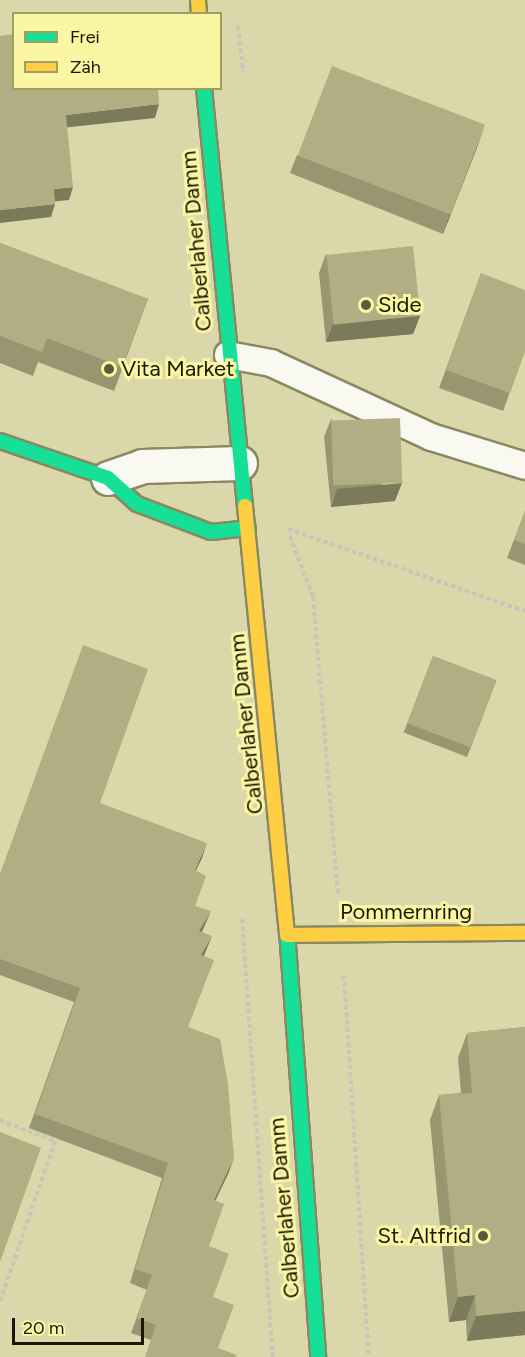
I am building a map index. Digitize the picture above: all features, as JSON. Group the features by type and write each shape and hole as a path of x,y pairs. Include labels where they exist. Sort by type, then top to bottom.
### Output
{"street":[{"name":"Calberlaher Damm","path":"204,90 228,355 248,528 287,935 318,1357"},
{"path":"0,441 108,478 137,504 211,532 248,528"},
{"path":"108,478 142,466 240,463"},
{"name":"Pommernring","path":"287,935 525,933"}],"lane":[{"path":"228,355 271,363 431,437 525,466"}],"path":[{"path":"237,12 244,82"},
{"path":"285,516 287,528 313,597 341,933 369,1357"},
{"path":"248,528 287,528 525,611"},
{"path":"0,1120 55,1141 0,1302"}],"building":[{"path":"12,34 12,90 158,90 159,104 66,115 73,187 54,189 55,204 0,210 0,36"},
{"path":"332,66 485,125 451,214 298,156"},
{"path":"0,243 148,299 122,367 47,338 42,352 0,336"},
{"name":"Side","path":"413,246 420,316 334,325 326,255"},
{"path":"481,273 525,290 525,351 510,393 446,370"},
{"path":"400,418 402,483 333,485 331,420"},
{"path":"525,511 525,544 514,540"},
{"path":"83,645 148,669 100,803 207,843 195,870 206,876 195,906 211,911 199,931 212,936 201,955 214,960 188,1027 220,1039 228,1084 234,1158 214,1200 224,1204 209,1246 229,1254 213,1297 234,1305 218,1348 237,1355 236,1357 145,1357 156,1325 136,1318 152,1275 135,1269 168,1163 35,1114 80,988 0,959 0,874"},
{"path":"433,656 496,680 471,748 407,723"},
{"name":"St. Altfrid","path":"525,1027 525,1311 476,1316 475,1295 458,1297 439,1095 472,1093 467,1033"},
{"path":"0,1132 41,1148 0,1262"}],"traffic: fast":[{"path":"204,90 245,506"},
{"path":"0,441 108,478 137,504 211,532 248,528"},
{"path":"287,931 318,1357"}],"traffic: slow":[{"path":"198,0 199,12"},
{"path":"245,506 287,931"},
{"path":"287,935 525,933"}],"place":[{"name":"Side","path":"366,305"},
{"name":"Vita Market","path":"109,369"},
{"name":"St. Altfrid","path":"483,1236"}]}
